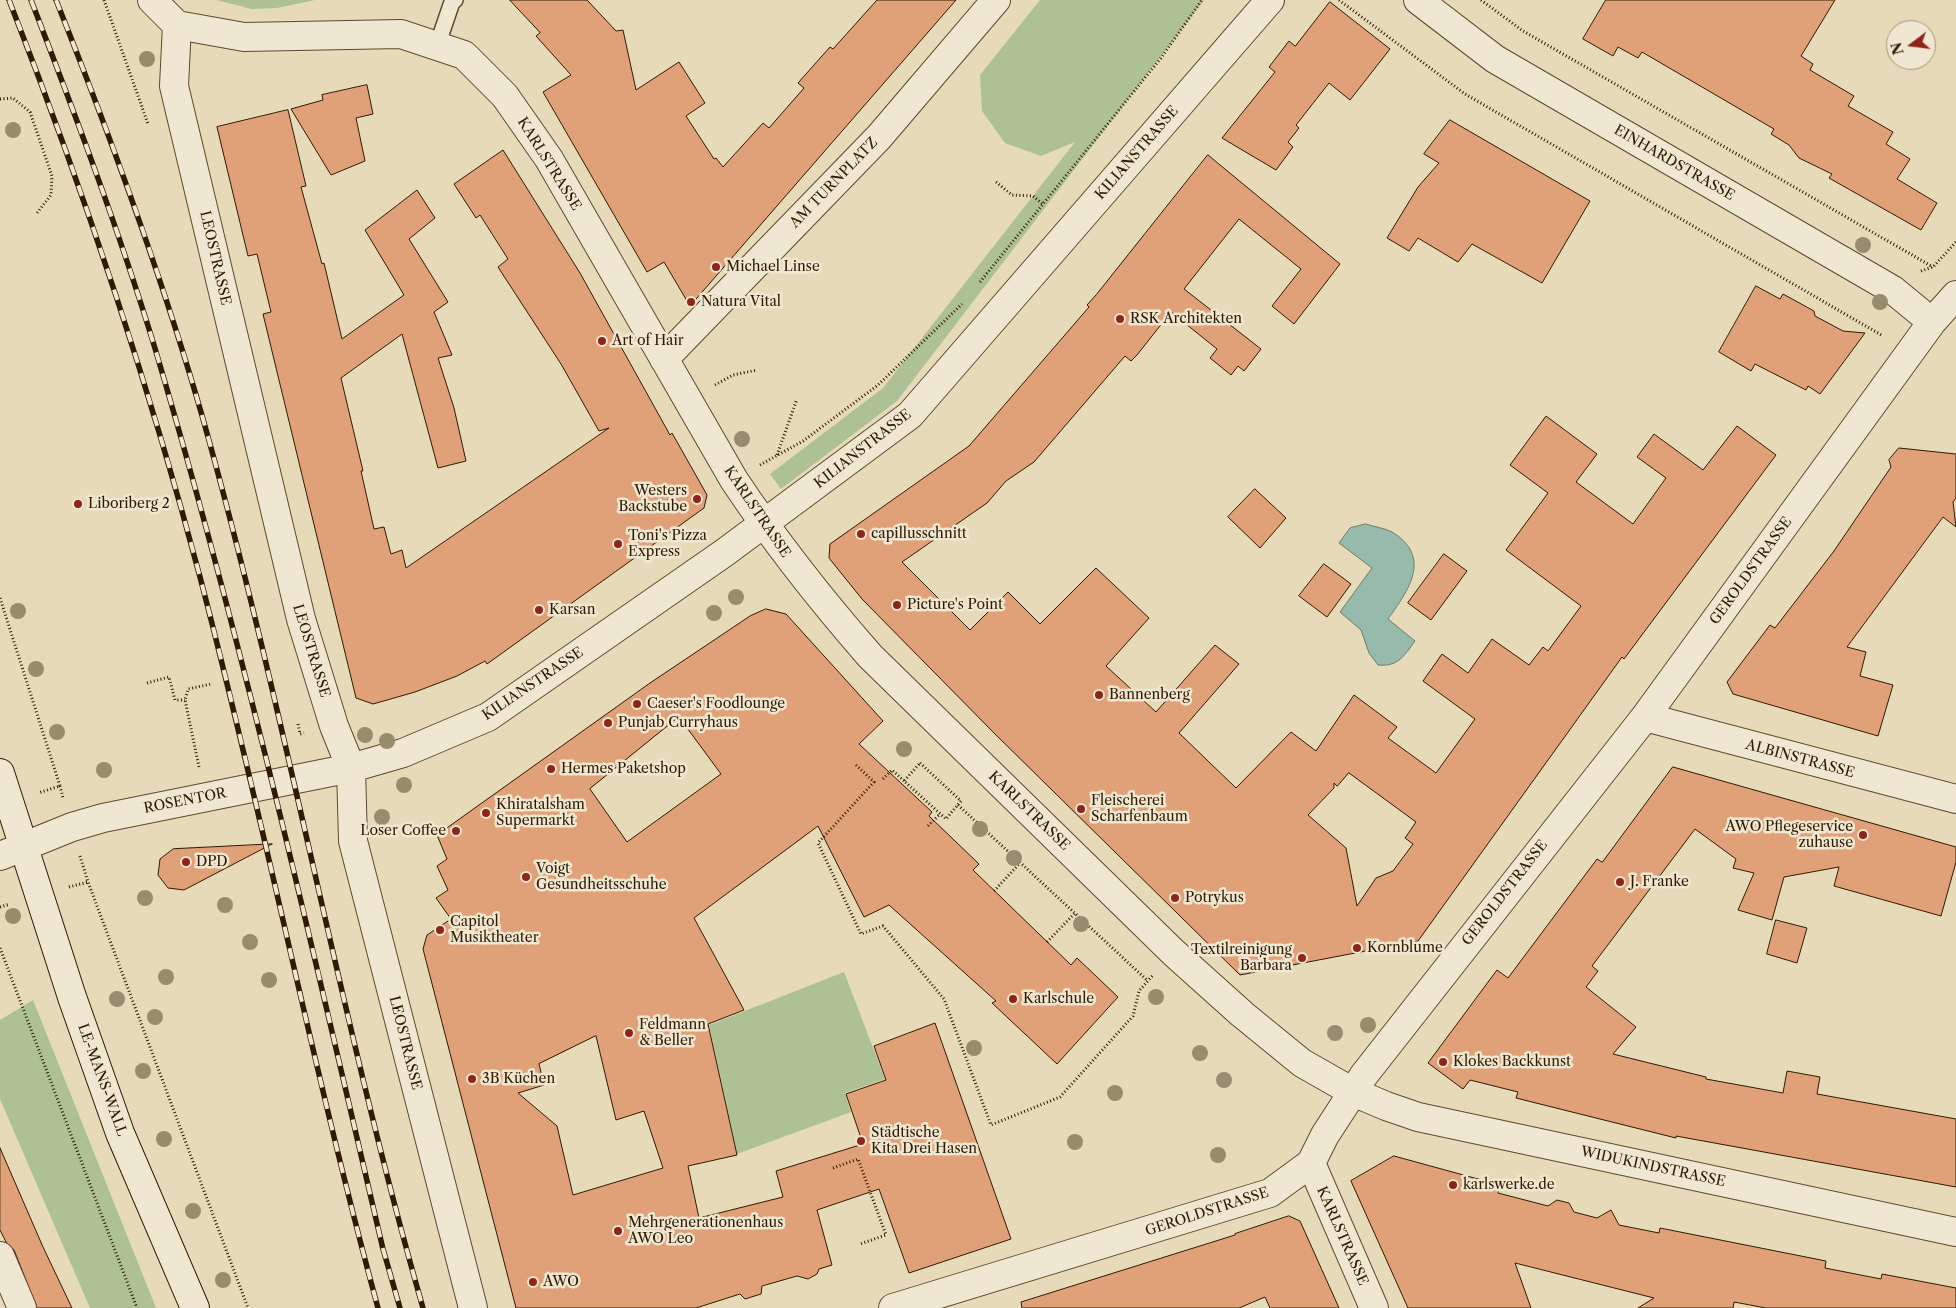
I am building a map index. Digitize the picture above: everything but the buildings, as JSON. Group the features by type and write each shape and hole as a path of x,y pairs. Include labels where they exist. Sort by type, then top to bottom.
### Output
{"street":[{"path":"152,0 177,25"},
{"name":"AM TURNPLATZ","path":"664,359 879,137 996,0"},
{"name":"KILIANSTRASSE","path":"351,768 403,752 488,717 764,525 910,415 1270,0"},
{"name":"EINHARDSTRASSE","path":"1418,0 1494,59 1893,290 1932,322"},
{"name":"KARLSTRASSE","path":"177,25 244,37 401,34 464,55 505,96 549,159 734,480 764,525 807,583 870,656 1174,953 1242,1014 1302,1063 1353,1092"},
{"name":"LEOSTRASSE","path":"177,25 174,86 301,620 334,726 351,768 353,842 473,1308"},
{"name":"GEROLDSTRASSE","path":"893,1308 1270,1193 1311,1163 1325,1136 1353,1092 1442,972 1645,717 1932,322 1956,295"},
{"name":"ALBINSTRASSE","path":"1645,717 1956,799"},
{"name":"ROSENTOR","path":"11,852 72,827 103,818 351,768"},
{"name":"LE-MANS-WALL","path":"0,773 10,804 11,852 72,996 120,1133 195,1308"},
{"name":"WIDUKINDSTRASSE","path":"1353,1092 1418,1117 1956,1232"},
{"name":"KARLSTRASSE","path":"1311,1163 1374,1308"},
{"path":"0,1256 22,1308"}],"lane":[{"path":"437,46 452,2 455,0"}],"path":[{"path":"976,287 1162,58 1202,0"},
{"path":"1339,0 1465,94 1886,338"},
{"path":"1482,0 1523,31 1933,267"},
{"path":"0,100 13,98 30,112 52,176 51,195 37,213"},
{"path":"996,182 1012,195 1033,196 1044,205"},
{"path":"1918,272 1933,267 1956,242"},
{"path":"734,480 804,440 878,385 964,302"},
{"path":"688,400 733,375 757,370"},
{"path":"777,456 797,399"},
{"path":"0,598 60,786 10,804"},
{"path":"147,683 169,677 175,700 185,700"},
{"path":"208,797 196,759 185,700 188,689 211,684"},
{"path":"883,780 892,770 904,781 940,814 946,819 961,801 920,763 904,781"},
{"path":"856,764 874,782 818,843 861,934 883,926 944,999 991,1125 1060,1097 1133,1016 1138,991"},
{"path":"958,805 1148,981"},
{"path":"928,826 940,814"},
{"path":"994,891 1020,863"},
{"path":"88,882 248,1308"},
{"path":"1048,942 1075,913"},
{"path":"0,948 137,1308"},
{"path":"833,1168 858,1159 886,1235 860,1244"}],"shaded area":[{"path":"216,0 315,0 277,8 252,9"},
{"path":"1040,0 1204,0 897,401 781,489 770,474 883,388 1075,142 1041,156 1005,143 982,111 980,75"},
{"path":"1366,524 1392,532 1404,542 1411,552 1414,563 1409,586 1388,619 1415,641 1400,659 1385,665 1378,665 1369,653 1361,630 1340,612 1372,568 1339,543 1350,528"},
{"path":"844,972 885,1079 845,1093 851,1112 737,1154 709,1025"},
{"path":"33,1000 156,1308 90,1308 0,1099 0,1020"}],"railway":[{"path":"9,0 63,142 113,286 180,504 246,760 331,1126 378,1308"},
{"path":"31,0 80,128 126,258 154,345 186,457 247,682 383,1249 400,1308"},
{"path":"56,0 135,208 203,419 261,641 365,1087 423,1308"}],"place":[{"name":"Michael Linse","path":"716,267"},
{"name":"Natura Vital","path":"691,302"},
{"name":"RSK Architekten","path":"1120,319"},
{"name":"Art of Hair","path":"602,341"},
{"name":"Westers Backstube","path":"697,499"},
{"name":"Liboriberg 2","path":"78,504"},
{"name":"capillusschnitt","path":"861,534"},
{"name":"Toni's Pizza Express","path":"618,544"},
{"name":"Picture's Point","path":"897,605"},
{"name":"Karsan","path":"539,610"},
{"name":"Bannenberg","path":"1099,695"},
{"name":"Caeser's Foodlounge","path":"637,704"},
{"name":"Punjab Curryhaus","path":"608,723"},
{"name":"Hermes Paketshop","path":"551,769"},
{"name":"Fleischerei Scharfenbaum","path":"1081,809"},
{"name":"Khiratalsham Supermarkt","path":"486,813"},
{"name":"Loser Coffee","path":"456,831"},
{"name":"AWO Pflegeservice zuhause","path":"1863,835"},
{"name":"DPD","path":"186,862"},
{"name":"Voigt Gesundheitsschuhe","path":"526,877"},
{"name":"J. Franke","path":"1620,882"},
{"name":"Potrykus","path":"1175,898"},
{"name":"Capitol Musiktheater","path":"440,930"},
{"name":"Kornblume","path":"1357,948"},
{"name":"Textilreinigung Barbara","path":"1302,958"},
{"name":"Karlschule","path":"1013,999"},
{"name":"Feldmann & Beller","path":"629,1033"},
{"name":"Klokes Backkunst","path":"1443,1062"},
{"name":"3B Küchen","path":"472,1079"},
{"name":"Städtische Kita Drei Hasen","path":"861,1141"},
{"name":"karlswerke.de","path":"1453,1185"},
{"name":"Mehrgenerationenhaus AWO Leo","path":"618,1231"},
{"name":"AWO","path":"533,1282"}]}
